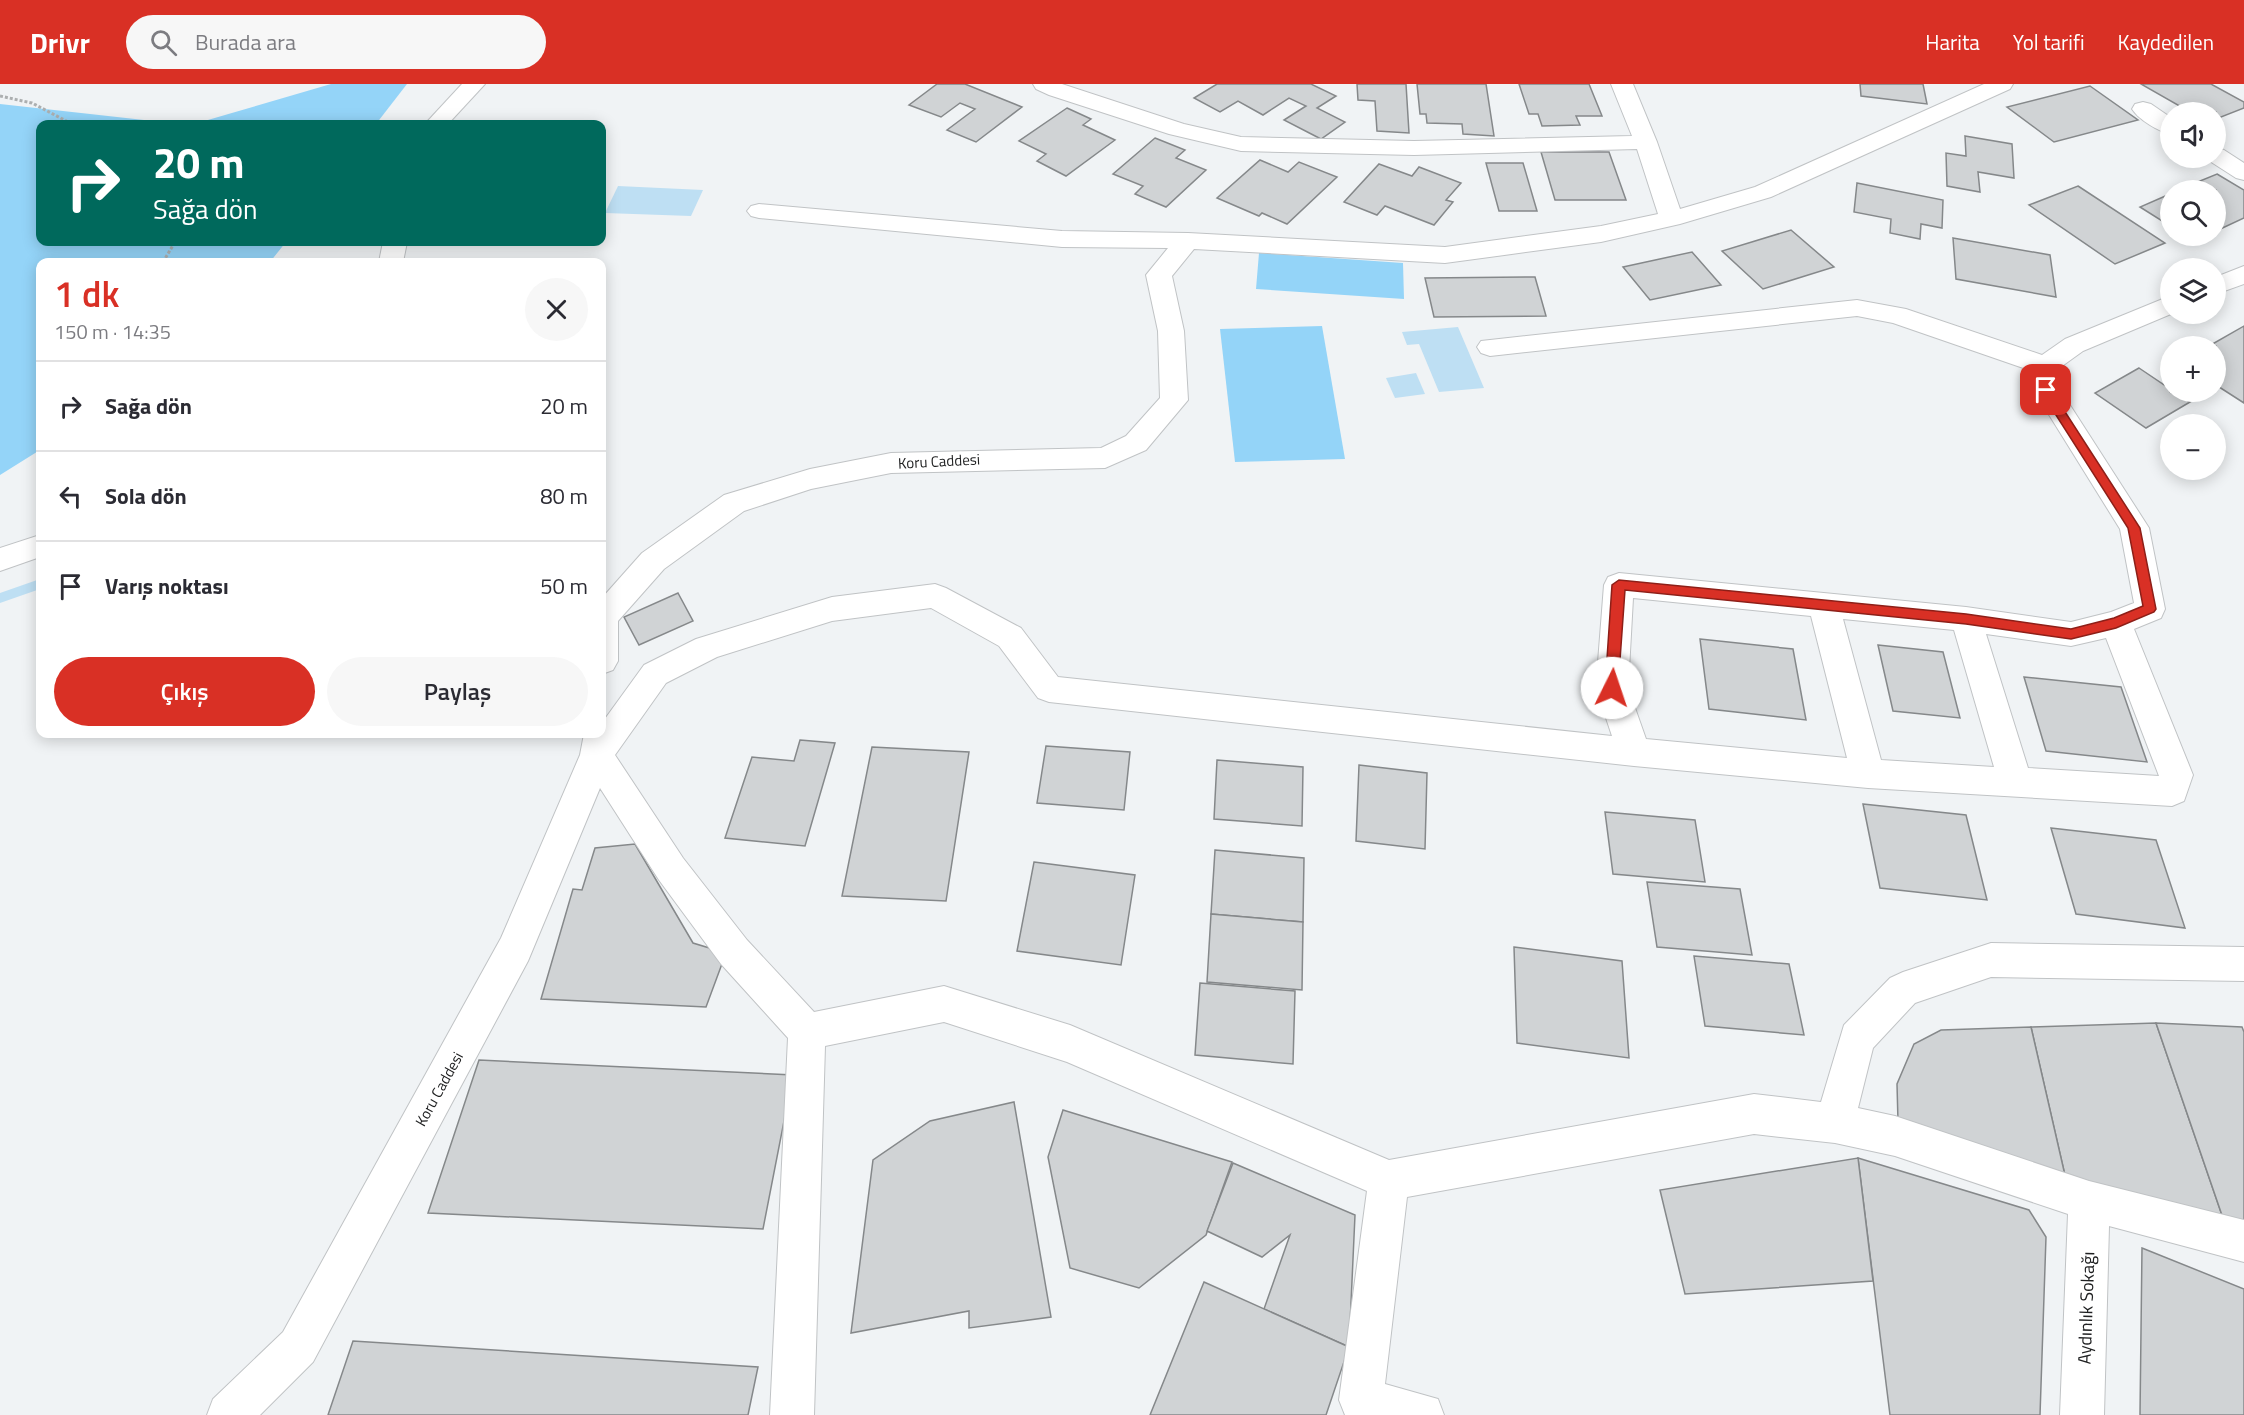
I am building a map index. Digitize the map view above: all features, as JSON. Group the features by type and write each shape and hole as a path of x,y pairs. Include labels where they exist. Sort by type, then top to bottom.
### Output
{"street":[{"path":"440,120 474,84"},
{"path":"1044,84 1177,129 1241,144 1413,148 1647,142"},
{"path":"1622,84 1647,142 1671,219"},
{"path":"759,211 1062,239 1188,241 1445,255 1601,234 1671,219 1763,192 2002,84"},
{"path":"2143,109 2160,120"},
{"path":"2226,161 2244,173"},
{"name":"Koru Caddesi","path":"606,614 653,561 734,503 810,479 891,463 1105,458 1136,443 1174,400 1171,331 1159,275 1188,241"},
{"path":"2226,282 2244,274"},
{"path":"1490,347 1857,308 1897,315 2045,366"},
{"path":"2045,366 2074,345 2160,308"},
{"path":"1634,752 1612,688 1619,585 1966,619 2071,634 2116,623 2150,609 2134,528 2046,390 2045,366"},
{"path":"0,561 36,548"},
{"name":"Koru Caddesi","path":"606,734 656,674 707,648 832,609 934,596 1010,637 1049,689 1634,752 1868,774 2172,791 2176,776 2116,623"},
{"path":"1824,606 1868,774"},
{"path":"1966,619 2015,782"},
{"path":"598,744 671,869 734,952 807,1032 792,1415"},
{"name":"Koru Caddesi","path":"229,1415 298,1347 515,949 598,744"},
{"path":"1835,1123 1857,1038 1903,990 1991,960 2244,964"},
{"path":"807,1032 944,1004 1070,1044 1389,1180 1754,1114 1835,1123 1895,1136 2089,1201 2244,1242"},
{"path":"1389,1180 1358,1408 1422,1415"},
{"name":"Aydınlık Sokağı","path":"2082,1415 2089,1201"}],"path":[{"path":"0,96 32,103 64,120"}],"shaded area":[{"path":"331,84 407,84 379,120 208,120"},
{"path":"0,104 144,120 36,120 36,246 283,246 273,258 36,258 36,452 0,475"},
{"path":"618,186 703,190 691,216 606,213"},
{"path":"1259,253 1403,263 1404,299 1256,289"},
{"path":"1322,326 1345,459 1235,462 1220,329"},
{"path":"1458,327 1484,388 1439,392 1419,344 1407,345 1402,332"},
{"path":"1416,373 1425,394 1395,398 1386,378"}],"building":[{"path":"937,84 965,84 1022,107 976,142 947,130 975,109 960,103 941,117 909,105"},
{"path":"1217,84 1311,84 1336,96 1317,108 1345,122 1321,139 1284,120 1306,106 1289,98 1263,115 1238,101 1220,112 1194,98"},
{"path":"1357,84 1406,84 1409,133 1377,131 1375,101 1358,100"},
{"path":"1417,84 1486,84 1494,136 1463,134 1462,124 1427,123 1426,114 1420,114"},
{"path":"1519,84 1589,84 1602,116 1576,116 1580,125 1542,126 1538,114 1529,114"},
{"path":"1860,84 1923,84 1927,104 1861,96"},
{"path":"2141,84 2211,84 2244,102 2244,108 2226,115 2226,102 2172,102"},
{"path":"2090,86 2138,120 2054,142 2007,107"},
{"path":"1067,108 1091,119 1083,125 1115,140 1066,176 1037,161 1046,154 1019,141"},
{"path":"1965,136 2012,144 2014,178 1978,172 1980,192 1947,186 1946,153 1966,156"},
{"path":"1155,138 1185,150 1176,158 1206,170 1166,207 1135,194 1143,186 1113,174"},
{"path":"1541,152 1609,152 1626,200 1555,200"},
{"path":"1260,160 1288,172 1299,162 1337,177 1287,224 1262,213 1259,216 1217,198"},
{"path":"1486,163 1523,163 1537,211 1499,211"},
{"path":"1379,164 1412,176 1419,167 1461,183 1446,200 1453,202 1434,225 1385,206 1377,215 1344,202"},
{"path":"2217,174 2244,190 2244,218 2226,226 2226,180 2202,180"},
{"path":"1857,183 1943,200 1942,228 1921,224 1920,239 1890,233 1891,219 1854,212"},
{"path":"2078,186 2160,240 2160,245 2115,264 2029,205"},
{"path":"2160,198 2160,220 2140,207"},
{"path":"1791,230 1834,267 1763,289 1722,251"},
{"path":"1953,238 2050,255 2056,297 1956,279"},
{"path":"1692,252 1721,285 1650,300 1623,267"},
{"path":"1535,277 1546,316 1434,317 1425,278"},
{"path":"2244,326 2244,403 2226,391 2226,336"},
{"path":"2139,368 2160,382 2160,402 2190,402 2170,414 2160,414 2160,420 2146,428 2095,393"},
{"path":"678,593 693,621 639,645 624,617"},
{"path":"1700,639 1793,649 1806,720 1709,709"},
{"path":"1878,645 1943,652 1960,718 1893,711"},
{"path":"2024,677 2121,687 2147,762 2046,751"},
{"path":"800,740 835,743 805,846 725,838 752,757 794,761"},
{"path":"1046,746 1130,752 1124,810 1037,803"},
{"path":"872,747 969,752 946,901 842,896"},
{"path":"1217,760 1303,767 1302,826 1214,819"},
{"path":"1359,765 1427,773 1425,849 1356,841"},
{"path":"1863,804 1966,815 1987,900 1880,888"},
{"path":"1605,812 1695,820 1705,882 1613,874"},
{"path":"2051,828 2156,840 2185,928 2076,914"},
{"path":"635,844 693,943 726,953 706,1007 541,999 573,889 582,890 595,848"},
{"path":"1215,850 1304,858 1303,922 1211,914"},
{"path":"1034,862 1135,875 1121,965 1017,951"},
{"path":"1647,882 1740,889 1752,955 1657,947"},
{"path":"1211,914 1303,922 1302,990 1207,982"},
{"path":"1514,947 1622,961 1629,1058 1517,1043"},
{"path":"1694,956 1789,964 1804,1035 1705,1026"},
{"path":"1200,983 1295,991 1293,1064 1195,1055"},
{"path":"2156,1023 2225,1224 2067,1184 2031,1027"},
{"path":"2156,1023 2242,1027 2244,1032 2244,1228 2225,1224"},
{"path":"2031,1027 2067,1184 1898,1122 1897,1084 1914,1044 1941,1030"},
{"path":"479,1060 793,1075 763,1229 428,1213"},
{"path":"1014,1102 1051,1317 969,1328 969,1311 851,1333 873,1160 930,1121"},
{"path":"1063,1110 1232,1162 1206,1235 1139,1288 1070,1268 1048,1157"},
{"path":"1858,1158 2029,1210 2046,1237 2040,1415 1890,1415"},
{"path":"1858,1158 1873,1281 1685,1294 1660,1190"},
{"path":"1233,1163 1355,1215 1349,1347 1264,1309 1290,1235 1262,1257 1207,1231"},
{"path":"2142,1248 2244,1289 2244,1415 2140,1415"},
{"path":"1204,1282 1349,1347 1326,1415 1150,1415"},
{"path":"353,1341 758,1367 748,1415 328,1415"}],"waterway":[{"path":"0,598 36,585"}],"route":[{"path":"1612,688 1619,585 1966,619 2071,634 2116,623 2150,609 2134,528 2046,390"}]}
